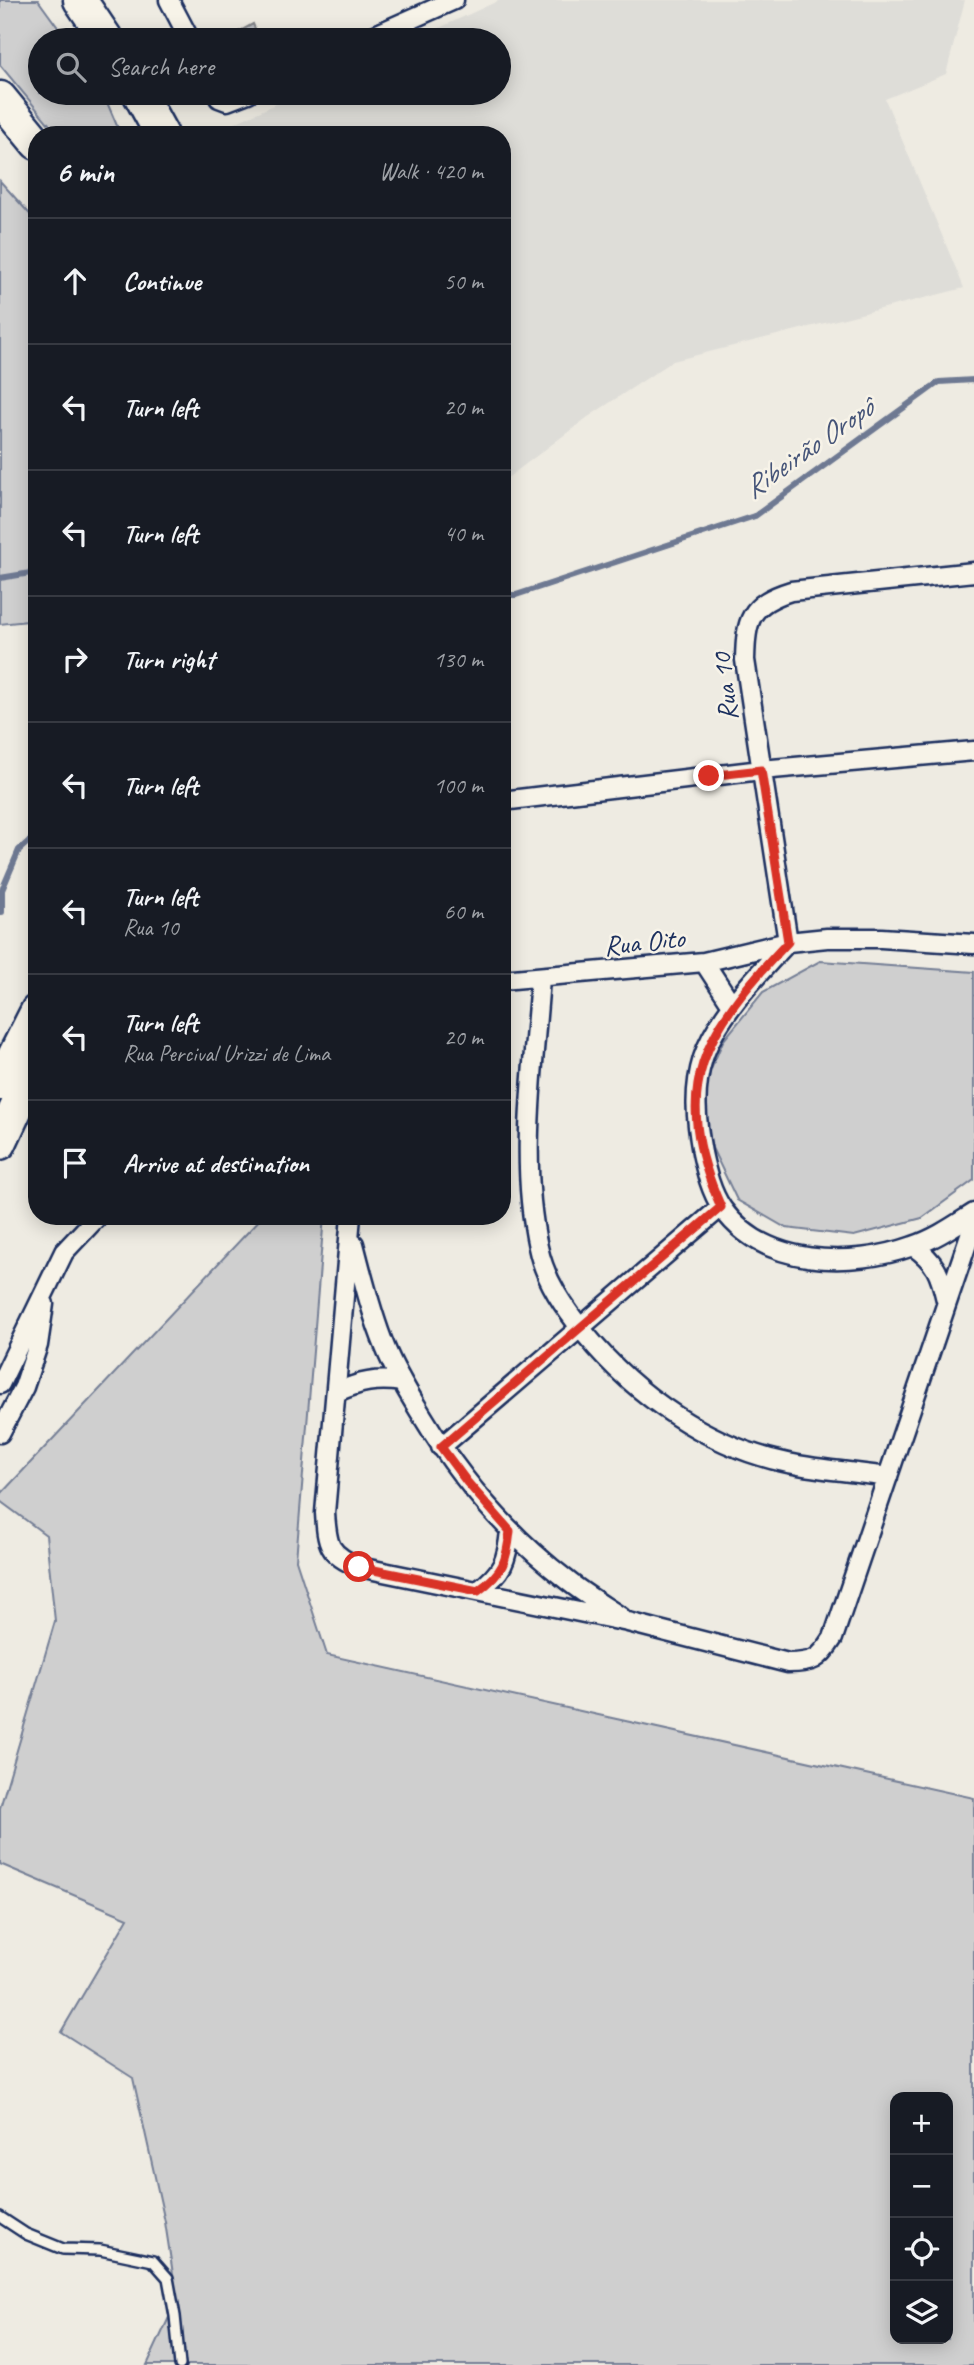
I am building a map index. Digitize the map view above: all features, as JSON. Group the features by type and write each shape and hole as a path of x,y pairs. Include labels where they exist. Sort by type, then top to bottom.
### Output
{"highway":[{"path":"80,0 99,28"},
{"path":"0,98 28,132"},
{"path":"146,105 157,126"},
{"path":"0,1084 28,1029"},
{"path":"0,1143 28,1082"}],"street":[{"path":"169,0 184,28"},
{"path":"390,28 448,1"},
{"name":"Rua 10","path":"788,942 744,660 749,619 759,606 771,597 791,591 974,572"},
{"path":"511,800 761,770 974,751"},
{"name":"Rua Oito","path":"511,980 704,962 788,942 827,938 881,938 974,944"},
{"path":"788,942 732,1005 704,1055 695,1090 699,1138 706,1174 721,1207 741,1229 765,1244 799,1256 844,1260 913,1247 974,1213"},
{"path":"704,962 732,1005"},
{"path":"540,978 529,1167 538,1248 555,1293 609,1363 649,1397 696,1427 742,1449 787,1463 888,1477"},
{"path":"441,1447 721,1207"},
{"path":"350,1225 325,1513 328,1545 335,1553 346,1562 359,1567 628,1622 788,1663 806,1663 824,1652 833,1638 974,1223"},
{"path":"0,1384 64,1252 90,1225"},
{"path":"350,1225 369,1302 385,1348 401,1382 441,1447 467,1482 510,1531 568,1582 628,1622"},
{"path":"913,1247 927,1256 937,1269 946,1300"},
{"path":"0,1433 24,1387 38,1345 47,1287"},
{"path":"337,1392 370,1380 401,1382"},
{"path":"478,1591 490,1582 505,1564 510,1531"}],"lane":[{"path":"0,2217 26,2234 63,2249 100,2249 153,2261 168,2278 180,2365"}],"shaded area":[{"path":"0,0 38,0 58,28 28,28 28,99 0,65"},
{"path":"500,0 965,0 946,74 885,99 964,288 673,361 588,417 511,475 511,126 228,126 274,105 511,105 511,28 439,28"},
{"path":"33,105 108,105 117,126 51,126"},
{"path":"0,181 28,212 28,621 0,624"},
{"path":"820,961 974,972 974,1180 922,1218 854,1236 786,1228 737,1200 712,1148 701,1093 723,1041 763,992"},
{"path":"255,1225 323,1225 296,1560 327,1655 974,1798 974,2365 147,2365 177,2300 165,2222 133,2078 61,2032 128,1918 0,1864 0,1808 55,1621 46,1535 0,1501 0,1495"}],"waterway":[{"name":"Ribeirão Oropô","path":"511,595 755,516 939,382 974,380"},
{"name":"Ribeirão Oropô","path":"0,578 28,573"},
{"path":"0,912 2,890 19,850 28,842"}],"route":[{"path":"359,1567 478,1591 490,1582 505,1564 510,1531 467,1482 441,1447 721,1207 706,1174 699,1138 695,1090 699,1072 704,1055 732,1005 788,942 761,770 709,776"}]}
